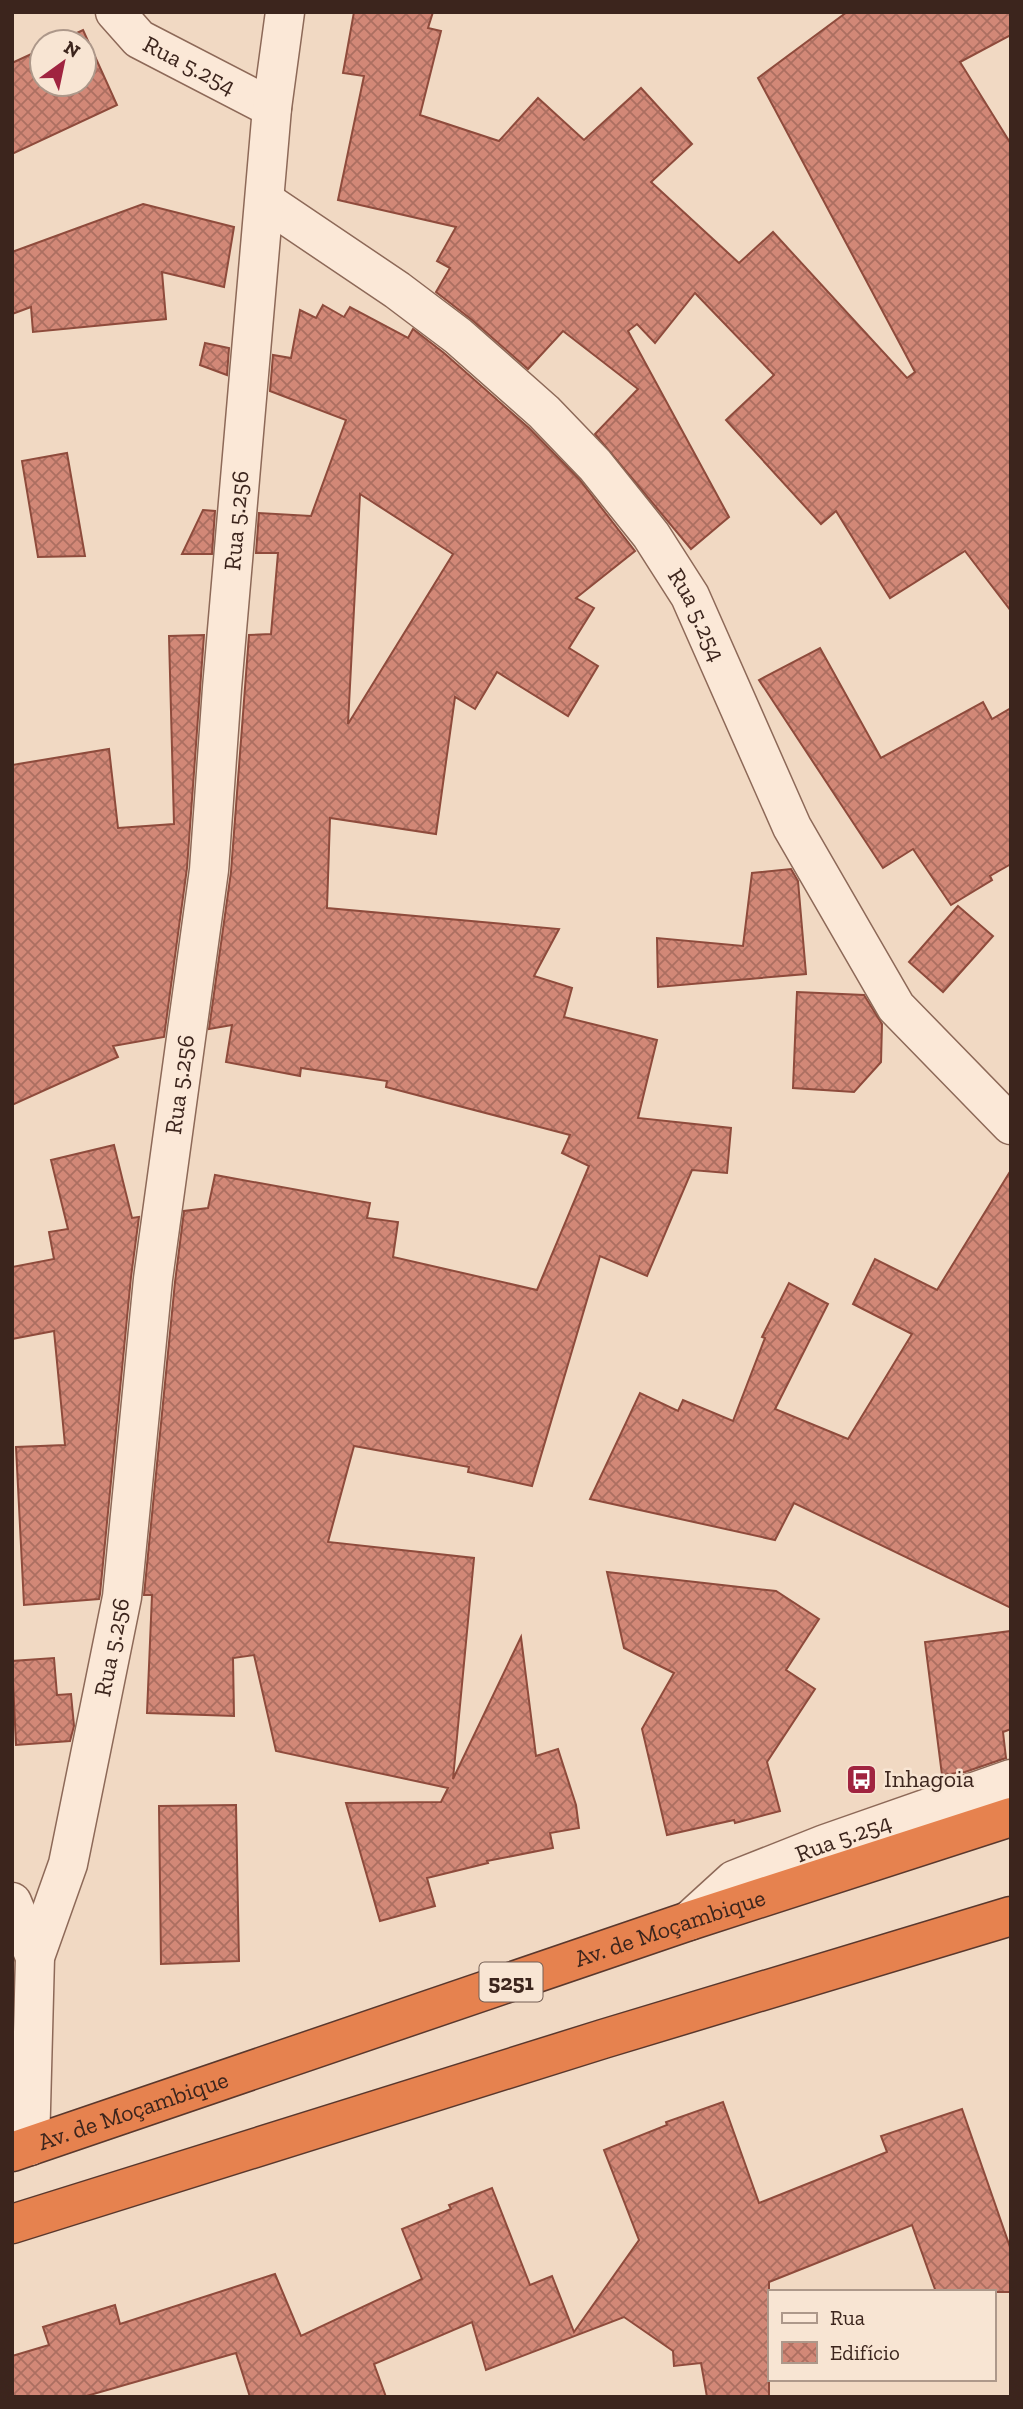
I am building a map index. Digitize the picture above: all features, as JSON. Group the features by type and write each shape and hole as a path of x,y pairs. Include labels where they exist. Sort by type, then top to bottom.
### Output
{"highway":[{"name":"Av. de Moçambique","path":"21,2149 689,1921 1011,1817"},
{"path":"12,2224 590,2043 1011,1916"}],"street":[{"name":"Rua 5.254","path":"115,12 139,39 272,108"},
{"name":"Rua 5.256","path":"21,2149 36,1957 68,1864 122,1597 153,1279 209,870 272,108 285,12"},
{"name":"Rua 5.254","path":"265,201 397,290 458,335 544,412 586,456 651,535 690,596 792,827 897,1007 1011,1125"},
{"name":"Rua 5.254","path":"689,1921 734,1880 825,1844 1011,1779"},
{"path":"12,1902 36,1957"}],"building":[{"path":"354,12 433,12 428,28 441,31 420,115 499,141 538,98 584,140 641,88 692,144 651,182 739,263 773,232 907,378 915,372 758,78 847,12 1011,12 1011,35 960,62 1011,144 1011,611 965,551 890,598 836,511 821,524 726,420 774,375 695,293 655,343 637,324 628,331 729,517 691,549 595,434 638,389 563,331 528,369 436,292 450,268 437,261 456,227 338,200 364,76 343,73"},
{"path":"28,56 28,98 98,98 98,63 117,105 12,154 12,63"},
{"path":"143,204 234,227 224,287 162,272 166,319 33,332 31,307 12,314 12,252"},
{"path":"323,305 344,317 350,307 408,338 413,329 529,428 579,479 635,551 576,598 594,608 569,648 598,666 568,716 497,672 475,709 455,697 436,834 330,818 327,908 559,929 534,976 572,988 564,1017 657,1040 638,1118 731,1128 727,1173 692,1170 647,1276 600,1256 532,1486 468,1472 469,1467 354,1446 328,1542 474,1558 453,1779 521,1637 536,1756 558,1749 576,1805 579,1828 550,1833 553,1848 487,1861 488,1863 427,1878 435,1906 380,1921 346,1803 441,1802 448,1788 276,1751 254,1655 233,1658 234,1716 147,1713 152,1595 144,1595 184,1211 208,1208 215,1175 370,1203 367,1218 398,1222 393,1257 537,1290 589,1166 562,1153 570,1135 386,1087 387,1081 301,1068 300,1076 226,1062 232,1025 209,1029 231,872 249,635 271,634 278,553 256,553 259,513 311,516 346,420 270,391 273,355 291,358 300,310 316,318","holes":["360,494 453,554 348,724"]},
{"path":"205,343 229,348 227,375 200,365"},
{"path":"67,453 85,556 38,557 22,461"},
{"path":"203,510 215,511 212,554 182,554"},
{"path":"204,635 187,868 164,1037 113,1046 118,1057 12,1105 12,765 109,749 118,828 174,824 169,636"},
{"path":"820,648 881,758 983,702 992,719 1011,708 1011,864 990,876 992,880 951,905 913,849 883,868 759,680"},
{"path":"791,869 798,881 806,974 658,987 657,938 743,946 752,873"},
{"path":"958,906 993,936 943,992 909,962"},
{"path":"797,992 864,995 882,1024 881,1062 854,1092 793,1088"},
{"path":"114,1145 132,1218 139,1217 100,1594 99,1599 24,1605 16,1447 65,1445 54,1331 12,1339 12,1267 54,1259 49,1232 68,1229 51,1160"},
{"path":"1011,1170 1011,1608 794,1503 775,1540 590,1499 640,1393 678,1411 683,1400 733,1421 765,1338 762,1337 789,1283 828,1304 775,1409 848,1439 912,1334 853,1304 875,1259 937,1290"},
{"path":"607,1572 776,1591 819,1619 786,1670 815,1689 767,1762 780,1811 735,1823 734,1820 667,1835 642,1729 674,1673 624,1648"},
{"path":"1011,1631 1011,1729 1003,1732 1006,1758 965,1772 942,1775 925,1642"},
{"path":"54,1658 57,1695 71,1694 74,1726 70,1741 16,1745 12,1661"},
{"path":"236,1805 239,1961 161,1964 159,1806"},
{"path":"723,2102 759,2203 887,2152 881,2136 962,2109 1011,2250 1011,2292 935,2290 912,2225 769,2282 769,2397 707,2397 701,2363 674,2366 673,2351 624,2317 486,2370 472,2322 374,2364 386,2397 250,2397 236,2353 83,2397 12,2397 12,2356 49,2345 43,2327 115,2305 120,2324 275,2274 301,2336 422,2279 402,2229 451,2209 449,2205 492,2188 530,2285 552,2276 574,2332 639,2240 604,2150 667,2125 666,2122"}],"place":[{"name":"Inhagoia","path":"861,1779"}]}
